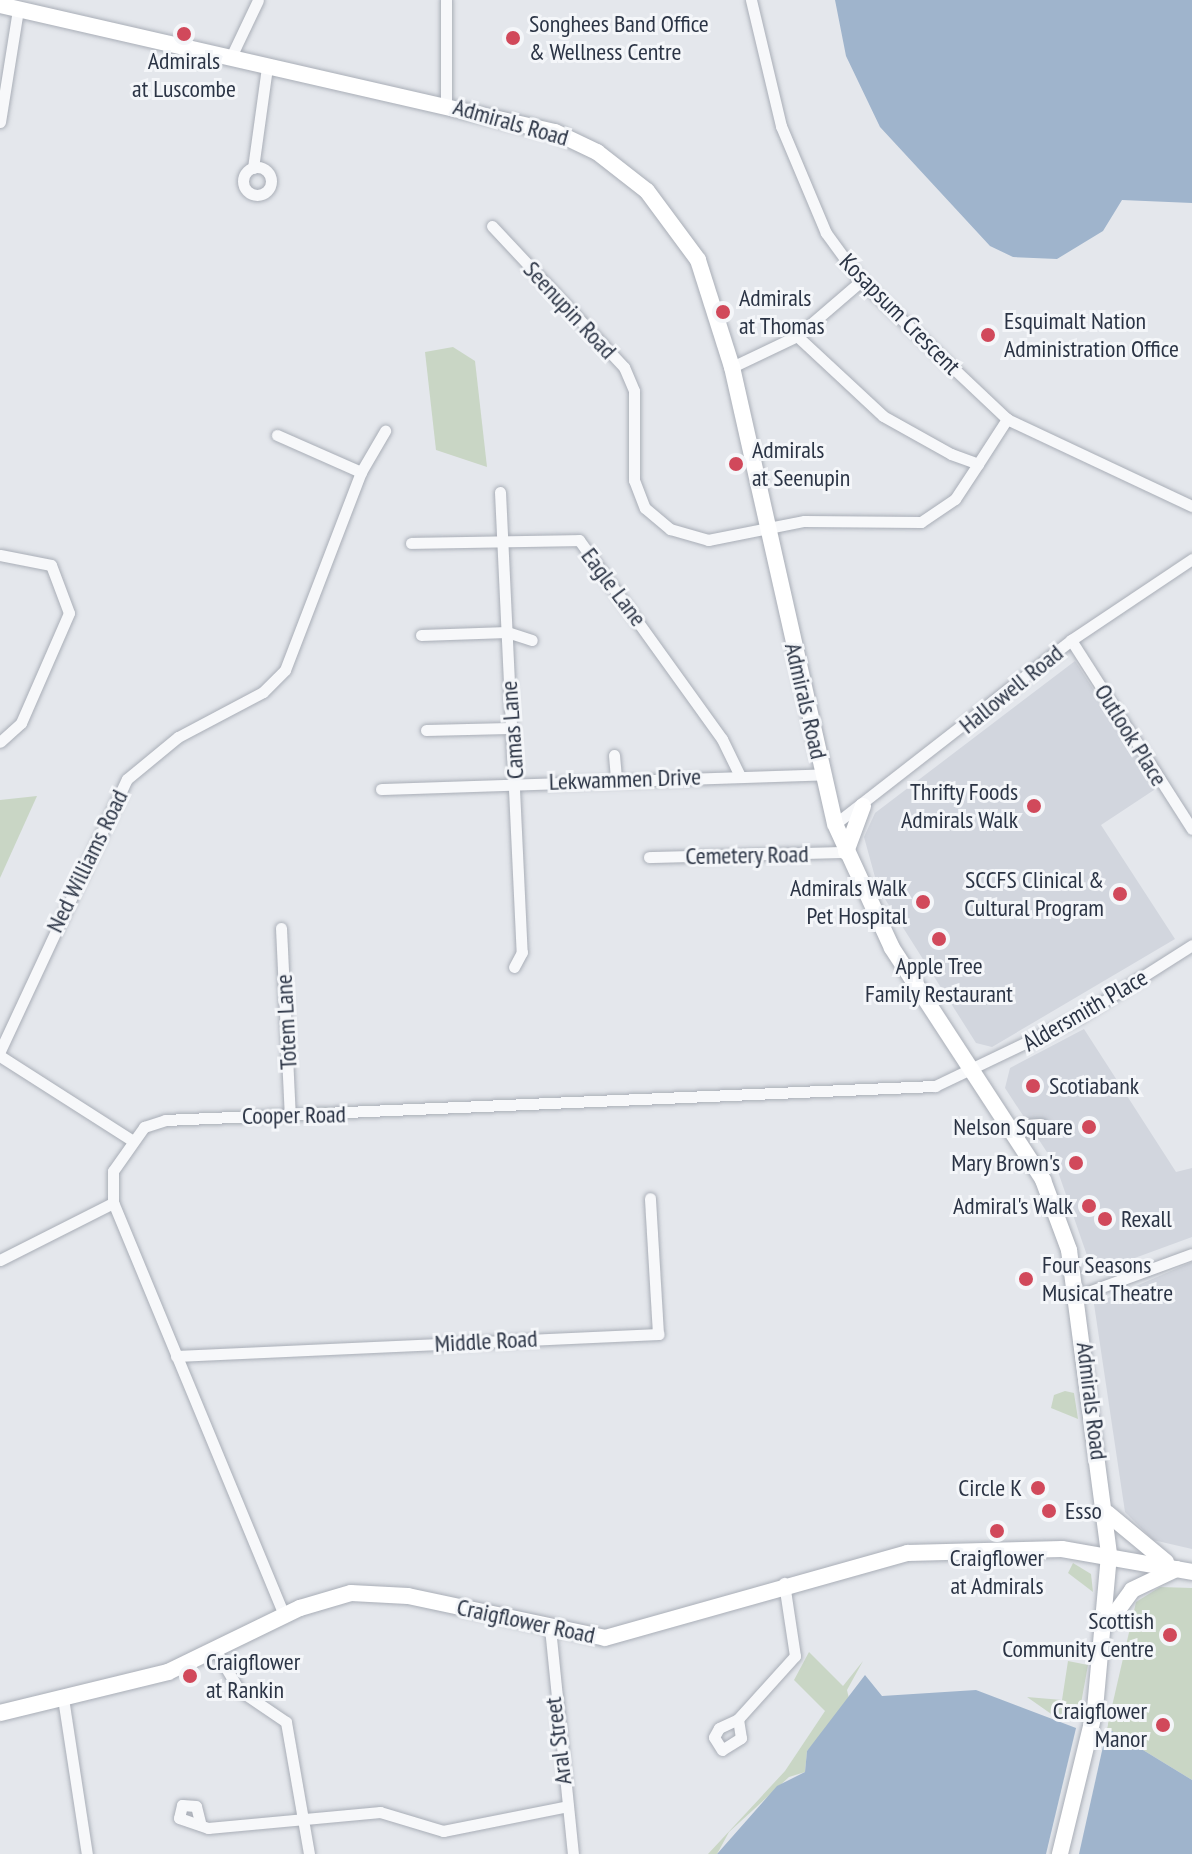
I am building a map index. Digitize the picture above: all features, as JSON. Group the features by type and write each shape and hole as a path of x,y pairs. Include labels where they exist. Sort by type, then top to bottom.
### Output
{"main road":[{"name":"Admirals Road","path":"0,5 230,59 446,103 578,141 647,191 698,260 732,367 835,824 892,948 1027,1153 1061,1223 1077,1296 1109,1555 1105,1630 1095,1710 1061,1852"},
{"path":"846,852 863,806"},
{"path":"1012,1129 1041,1127 1027,1153"},
{"path":"1106,1512 1185,1570"},
{"name":"Craigflower Road","path":"0,1713 168,1672 284,1615 351,1593 381,1593 550,1628 628,1637 784,1582 951,1549 1109,1555 1185,1570"},
{"path":"1105,1630 1132,1590 1185,1570"}],"street":[{"path":"230,59 258,0"},
{"path":"446,0 446,103"},
{"name":"Kosapsum Crescent","path":"751,0 781,126 826,233 861,281 1007,419 1192,506"},
{"path":"0,122 18,9"},
{"path":"253,168 267,67"},
{"name":"Seenupin Road","path":"492,226 624,367 634,391 634,480 645,508 670,529 708,540 804,521 921,522 955,499 1007,419"},
{"path":"732,367 797,336 861,281"},
{"path":"797,336 883,416 978,464"},
{"name":"Ned Williams Road","path":"0,1054 127,779 178,737 263,692 285,670 361,472 385,431"},
{"path":"277,435 361,472"},
{"name":"Camas Lane","path":"500,492 509,728 517,782 522,952 514,967"},
{"name":"Eagle Lane","path":"411,543 560,535 591,551 722,739 740,776"},
{"path":"0,555 51,565 69,613 21,723 0,742"},
{"name":"Hallowell Road","path":"835,824 863,806 1071,640 1192,559"},
{"path":"421,635 507,632 532,640"},
{"name":"Outlook Place","path":"1071,640 1192,829"},
{"path":"426,730 509,728"},
{"path":"614,755 616,779"},
{"name":"Lekwammen Drive","path":"381,789 822,774"},
{"name":"Cemetery Road","path":"649,857 846,852"},
{"name":"Totem Lane","path":"281,928 290,1116"},
{"name":"Aldersmith Place","path":"976,1072 1192,945"},
{"path":"0,1054 130,1139 113,1171 113,1203 284,1615"},
{"name":"Cooper Road","path":"130,1139 165,1120 935,1086 976,1072"},
{"name":"Middle Road","path":"176,1356 658,1334 650,1198"},
{"path":"0,1260 113,1203"},
{"path":"1077,1296 1192,1254"},
{"path":"738,1719 795,1656 784,1582"},
{"name":"Aral Street","path":"550,1628 563,1807 573,1854"},
{"path":"216,1651 235,1686 286,1722 309,1854"},
{"path":"63,1698 87,1854"},
{"path":"200,1822 208,1828 304,1824 380,1812 443,1831 563,1807"}],"shaded area":[{"path":"1075,661 1157,788 1101,825 1175,939 992,1047 976,1043 878,888 864,837 875,813"},
{"name":"Nelson Square","path":"1084,1029 1176,1172 1192,1168 1192,1237 1102,1270 1091,1267 1056,1166 1005,1088 1010,1068"},
{"path":"1192,1262 1192,1549 1153,1540 1125,1512 1094,1304"}],"green space":[{"path":"453,347 475,361 487,467 436,450 425,352"},
{"path":"37,796 0,878 0,800"},
{"path":"1065,1391 1074,1393 1078,1419 1051,1408 1054,1395"},
{"path":"1073,1563 1091,1574 1093,1592 1068,1573"},
{"path":"1160,1587 1192,1588 1192,1780 1107,1728 1136,1602"},
{"path":"809,1652 843,1686 863,1661 847,1690 850,1703 807,1751 805,1772 789,1777 729,1832 717,1854 708,1854 785,1771 825,1711 794,1680"},
{"path":"1068,1661 1088,1665 1078,1720 1057,1718 1027,1697 1062,1700"}],"water":[{"path":"835,0 1192,0 1192,203 1122,200 1103,231 1057,259 1013,257 990,246 880,127 846,56"},
{"path":"865,1675 882,1696 976,1690 1076,1728 1107,1728 1192,1780 1192,1854 717,1854 777,1786 805,1772 807,1751"}],"pier":[{"path":"1077,1724 1108,1724 1079,1854 1046,1854"}],"place":[{"name":"Admirals at Luscombe","path":"184,34"},
{"name":"Songhees Band Office & Wellness Centre","path":"513,38"},
{"name":"Admirals at Thomas","path":"723,312"},
{"name":"Esquimalt Nation Administration Office","path":"988,335"},
{"name":"Admirals at Seenupin","path":"736,464"},
{"name":"Thrifty Foods Admirals Walk","path":"1034,806"},
{"name":"SCCFS Clinical & Cultural Program","path":"1120,894"},
{"name":"Admirals Walk Pet Hospital","path":"923,902"},
{"name":"Apple Tree Family Restaurant","path":"939,939"},
{"name":"Scotiabank","path":"1033,1086"},
{"name":"Nelson Square","path":"1089,1127"},
{"name":"Mary Brown's","path":"1076,1163"},
{"name":"Admiral's Walk","path":"1089,1206"},
{"name":"Rexall","path":"1105,1219"},
{"name":"Four Seasons Musical Theatre","path":"1026,1279"},
{"name":"Circle K","path":"1038,1488"},
{"name":"Esso","path":"1049,1511"},
{"name":"Craigflower at Admirals","path":"997,1531"},
{"name":"Scottish Community Centre","path":"1170,1635"},
{"name":"Craigflower at Rankin","path":"190,1676"},
{"name":"Craigflower Manor","path":"1163,1725"}]}
